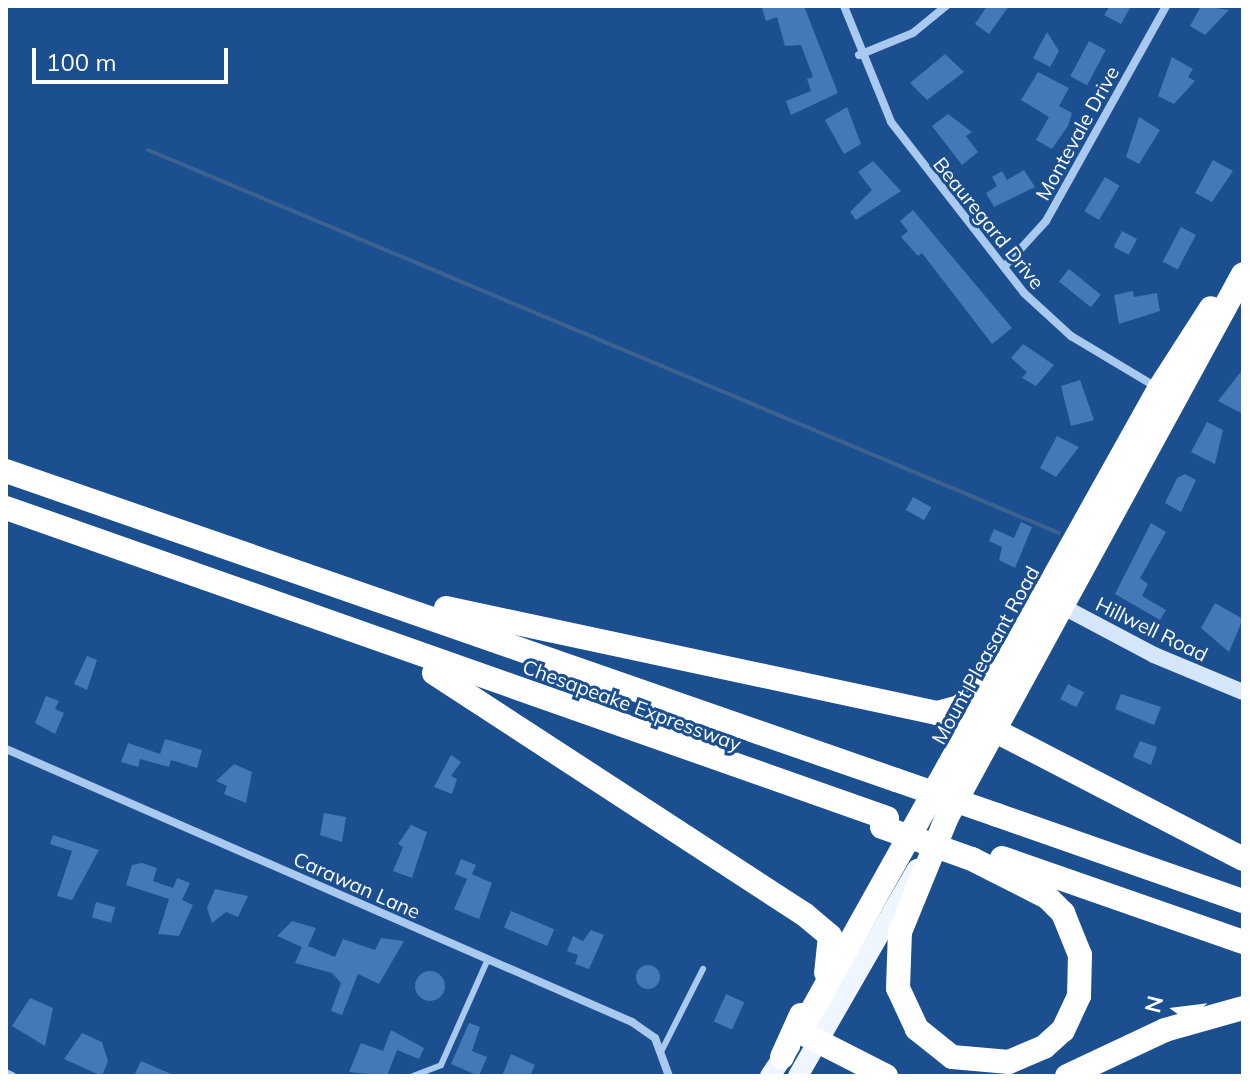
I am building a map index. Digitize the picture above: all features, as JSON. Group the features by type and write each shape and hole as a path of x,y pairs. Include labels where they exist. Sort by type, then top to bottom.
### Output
{"highway":[{"name":"Mount Pleasant Road","path":"947,817 996,731 1055,602 1243,259"},
{"name":"Mount Pleasant Road","path":"1169,395 1243,274"},
{"name":"Chesapeake Expressway","path":"6,471 1243,901"},
{"name":"Chesapeake Expressway","path":"6,508 975,854 1243,942"},
{"path":"237,590 460,687 827,932 832,958 776,1066"},
{"path":"364,594 413,599 971,730 996,731 1243,859"},
{"name":"Mount Pleasant Road","path":"809,1037 971,730 1055,602"},
{"path":"811,691 937,713 957,709 1055,602"},
{"path":"947,817 900,932 898,988 917,1029 941,1051 968,1062 1009,1062 1044,1047 1063,1030 1079,996 1080,955 1063,913 1047,897 975,854"},
{"path":"1067,1076 1165,1030 1243,1008"},
{"path":"809,1037 886,1076"}],"main road":[{"name":"Mount Pleasant Road","path":"798,1076 809,1037 947,817"},
{"name":"Mount Pleasant Road","path":"776,1066 809,1037"}],"street":[{"name":"Beauregard Drive","path":"844,6 859,55 904,143 1004,267 1071,336 1169,395"},
{"path":"859,55 913,33 946,6"},
{"name":"Montevale Drive","path":"1004,267 1046,221 1166,6"},
{"name":"Hillwell Road","path":"1055,602 1154,655 1243,692"},
{"name":"Carawan Lane","path":"6,749 639,1025 662,1050"},
{"path":"662,1050 669,1076"},
{"path":"6,1073 12,1076"}],"lane":[{"path":"413,1076 441,1065 488,959"},
{"path":"662,1050 703,969"}],"building":[{"path":"804,6 838,93 791,115 786,101 811,91 807,79 813,77 801,45 785,46 777,17 766,21 762,8"},
{"path":"987,6 1009,6 989,34 975,24"},
{"path":"1110,6 1131,6 1121,24 1104,15"},
{"path":"1201,6 1229,10 1205,35 1190,26"},
{"path":"1047,32 1059,51 1050,67 1033,58"},
{"path":"1089,41 1106,50 1087,85 1070,76"},
{"path":"945,54 964,72 927,100 910,83"},
{"path":"1172,57 1193,69 1188,77 1195,81 1174,104 1158,96"},
{"path":"1038,72 1069,88 1059,106 1072,113 1068,126 1052,149 1036,140 1049,117 1021,100"},
{"path":"847,107 861,144 844,154 825,120"},
{"path":"948,114 972,132 966,136 978,152 962,165 932,126"},
{"path":"1139,117 1160,130 1139,164 1126,157"},
{"path":"1213,160 1233,171 1212,202 1195,193"},
{"path":"873,161 901,191 856,220 850,212 872,190 858,172"},
{"path":"1024,170 1035,187 994,207 986,193 997,186 992,177 1002,171 1007,180"},
{"path":"1105,177 1120,186 1099,220 1084,211"},
{"path":"913,210 1012,328 992,344 922,253 918,256 901,237 908,231 900,221"},
{"path":"1181,227 1196,235 1178,269 1163,261"},
{"path":"1122,231 1137,239 1129,255 1114,247"},
{"path":"1069,269 1101,295 1091,307 1059,281"},
{"path":"1133,291 1134,297 1157,293 1160,311 1119,324 1114,295"},
{"path":"1023,344 1054,365 1036,386 1022,378 1027,372 1011,358"},
{"path":"1243,369 1243,414 1218,401"},
{"path":"1080,380 1094,420 1071,426 1061,386"},
{"path":"1207,422 1223,430 1215,464 1191,452"},
{"path":"1057,436 1079,447 1056,477 1040,468"},
{"path":"1185,474 1196,480 1181,512 1165,503 1177,478"},
{"path":"913,497 931,507 924,520 906,510"},
{"path":"1021,522 1032,527 1015,568 999,560 1002,547 989,541 994,529 1014,538"},
{"path":"1151,523 1166,532 1140,578 1148,584 1142,596 1166,610 1160,620 1115,594"},
{"path":"1215,603 1243,619 1229,652 1201,628"},
{"path":"87,656 97,660 87,690 74,684"},
{"path":"1068,684 1084,692 1076,707 1060,699"},
{"path":"1121,694 1161,707 1154,725 1115,709"},
{"path":"46,696 59,701 55,709 64,713 55,734 35,723"},
{"path":"165,739 202,750 197,768 171,760 169,767 140,759 138,767 121,762 128,743 160,754"},
{"path":"1140,741 1157,747 1151,765 1133,757"},
{"path":"451,755 461,762 451,776 457,779 452,794 434,787"},
{"path":"234,764 252,772 246,803 224,794 227,786 216,781"},
{"path":"324,813 346,817 342,842 320,835"},
{"path":"411,825 427,832 412,878 393,871 403,847 398,844"},
{"path":"53,835 99,850 72,900 57,896 72,851 50,844"},
{"path":"461,859 476,865 472,874 492,883 479,919 454,909 467,879 455,874"},
{"path":"142,863 157,868 153,881 173,888 177,878 190,883 182,900 193,905 179,936 158,934 169,899 126,885 132,865"},
{"path":"215,889 248,896 238,917 226,912 212,923 207,908"},
{"path":"96,902 115,907 111,923 92,917"},
{"path":"511,911 554,929 547,946 504,928"},
{"path":"292,921 316,928 308,946 335,957 343,939 375,950 381,938 404,941 379,984 358,974 342,1015 331,1011 341,983 332,973 295,963 302,947 277,936"},
{"path":"591,930 604,935 589,969 575,964 578,955 567,951 573,936 583,941"},
{"path":"648,965 657,968 660,977 657,986 648,989 639,986 636,977 639,968"},
{"path":"430,971 436,972 444,980 444,992 436,1000 430,1001 424,1000 416,992 415,986 416,980 424,972"},
{"path":"726,994 744,1002 732,1030 714,1021"},
{"path":"30,998 53,1008 45,1046 12,1026"},
{"path":"469,1023 480,1027 472,1051 487,1057 479,1076 451,1064"},
{"path":"391,1030 424,1048 419,1059 397,1050 387,1076 349,1072 361,1043 383,1051"},
{"path":"82,1033 102,1042 108,1061 102,1076 64,1059"},
{"path":"511,1054 535,1065 530,1076 502,1076"},
{"path":"141,1061 176,1076 134,1076"}],"waterway":[{"path":"148,150 1059,533"}]}
